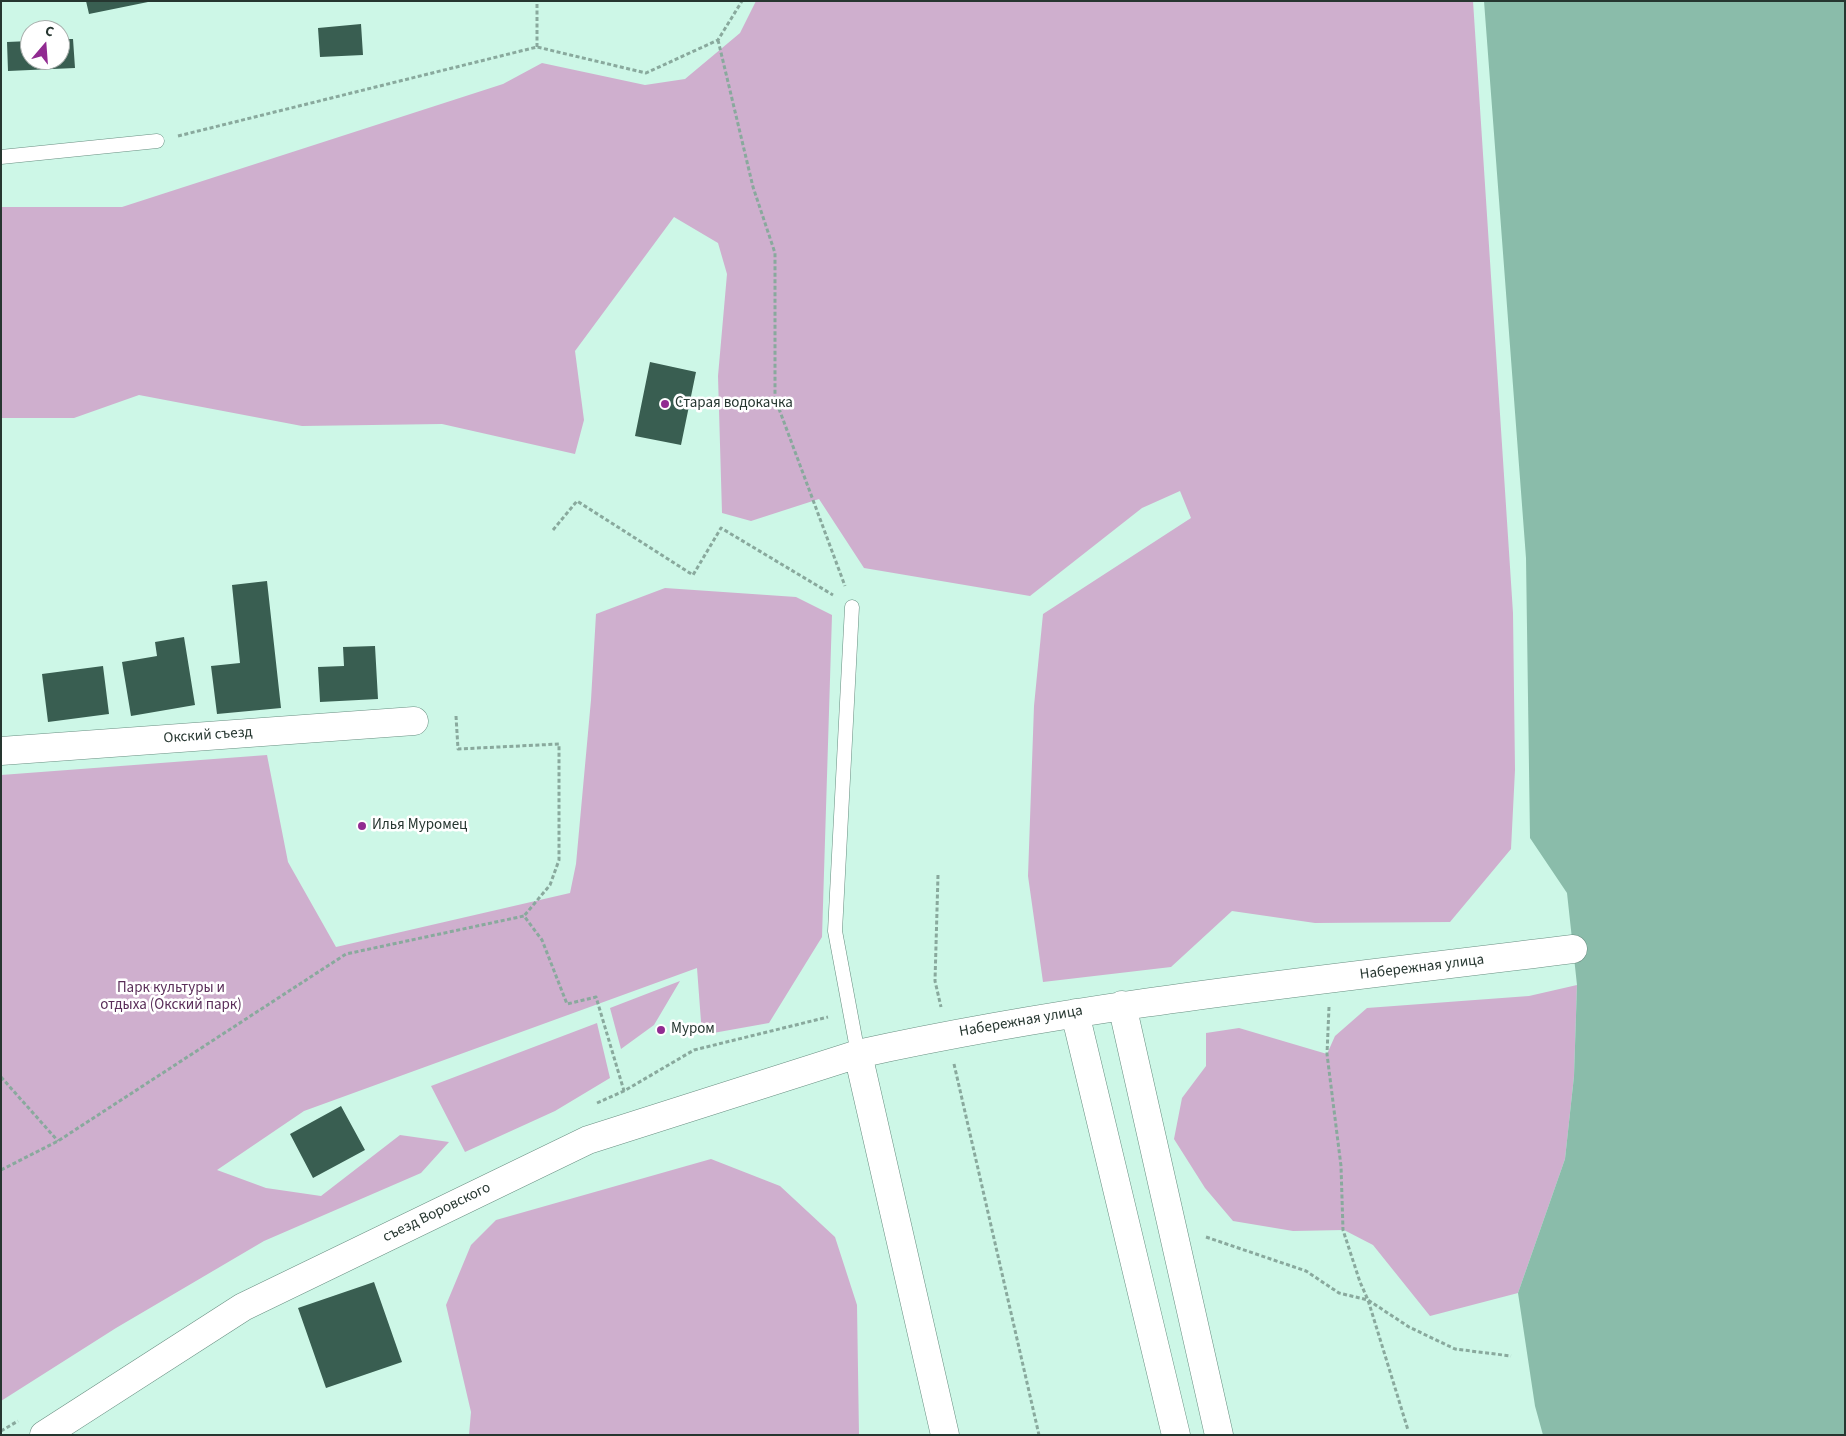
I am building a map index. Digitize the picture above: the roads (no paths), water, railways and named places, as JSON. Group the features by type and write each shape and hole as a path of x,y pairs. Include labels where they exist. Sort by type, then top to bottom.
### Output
{"street":[{"name":"Окский съезд","path":"1,751 414,721"},
{"name":"Набережная улица","path":"858,1054 1122,1005 1573,950"},
{"path":"1122,1005 1219,1435"},
{"path":"1075,1013 1176,1435"},
{"name":"съезд Воровского","path":"44,1435 244,1308 588,1140 858,1054"},
{"path":"858,1054 945,1435"}],"lane":[{"path":"1,156 156,141"},
{"path":"852,607 835,931 858,1054"}],"place":[{"name":"Старая водокачка","path":"665,404"},
{"name":"Илья Муромец","path":"362,826"},
{"name":"Муром","path":"661,1030"}],"park label":[{"name":"Парк культуры и отдыха (Окский парк)","path":"171,998"}]}
